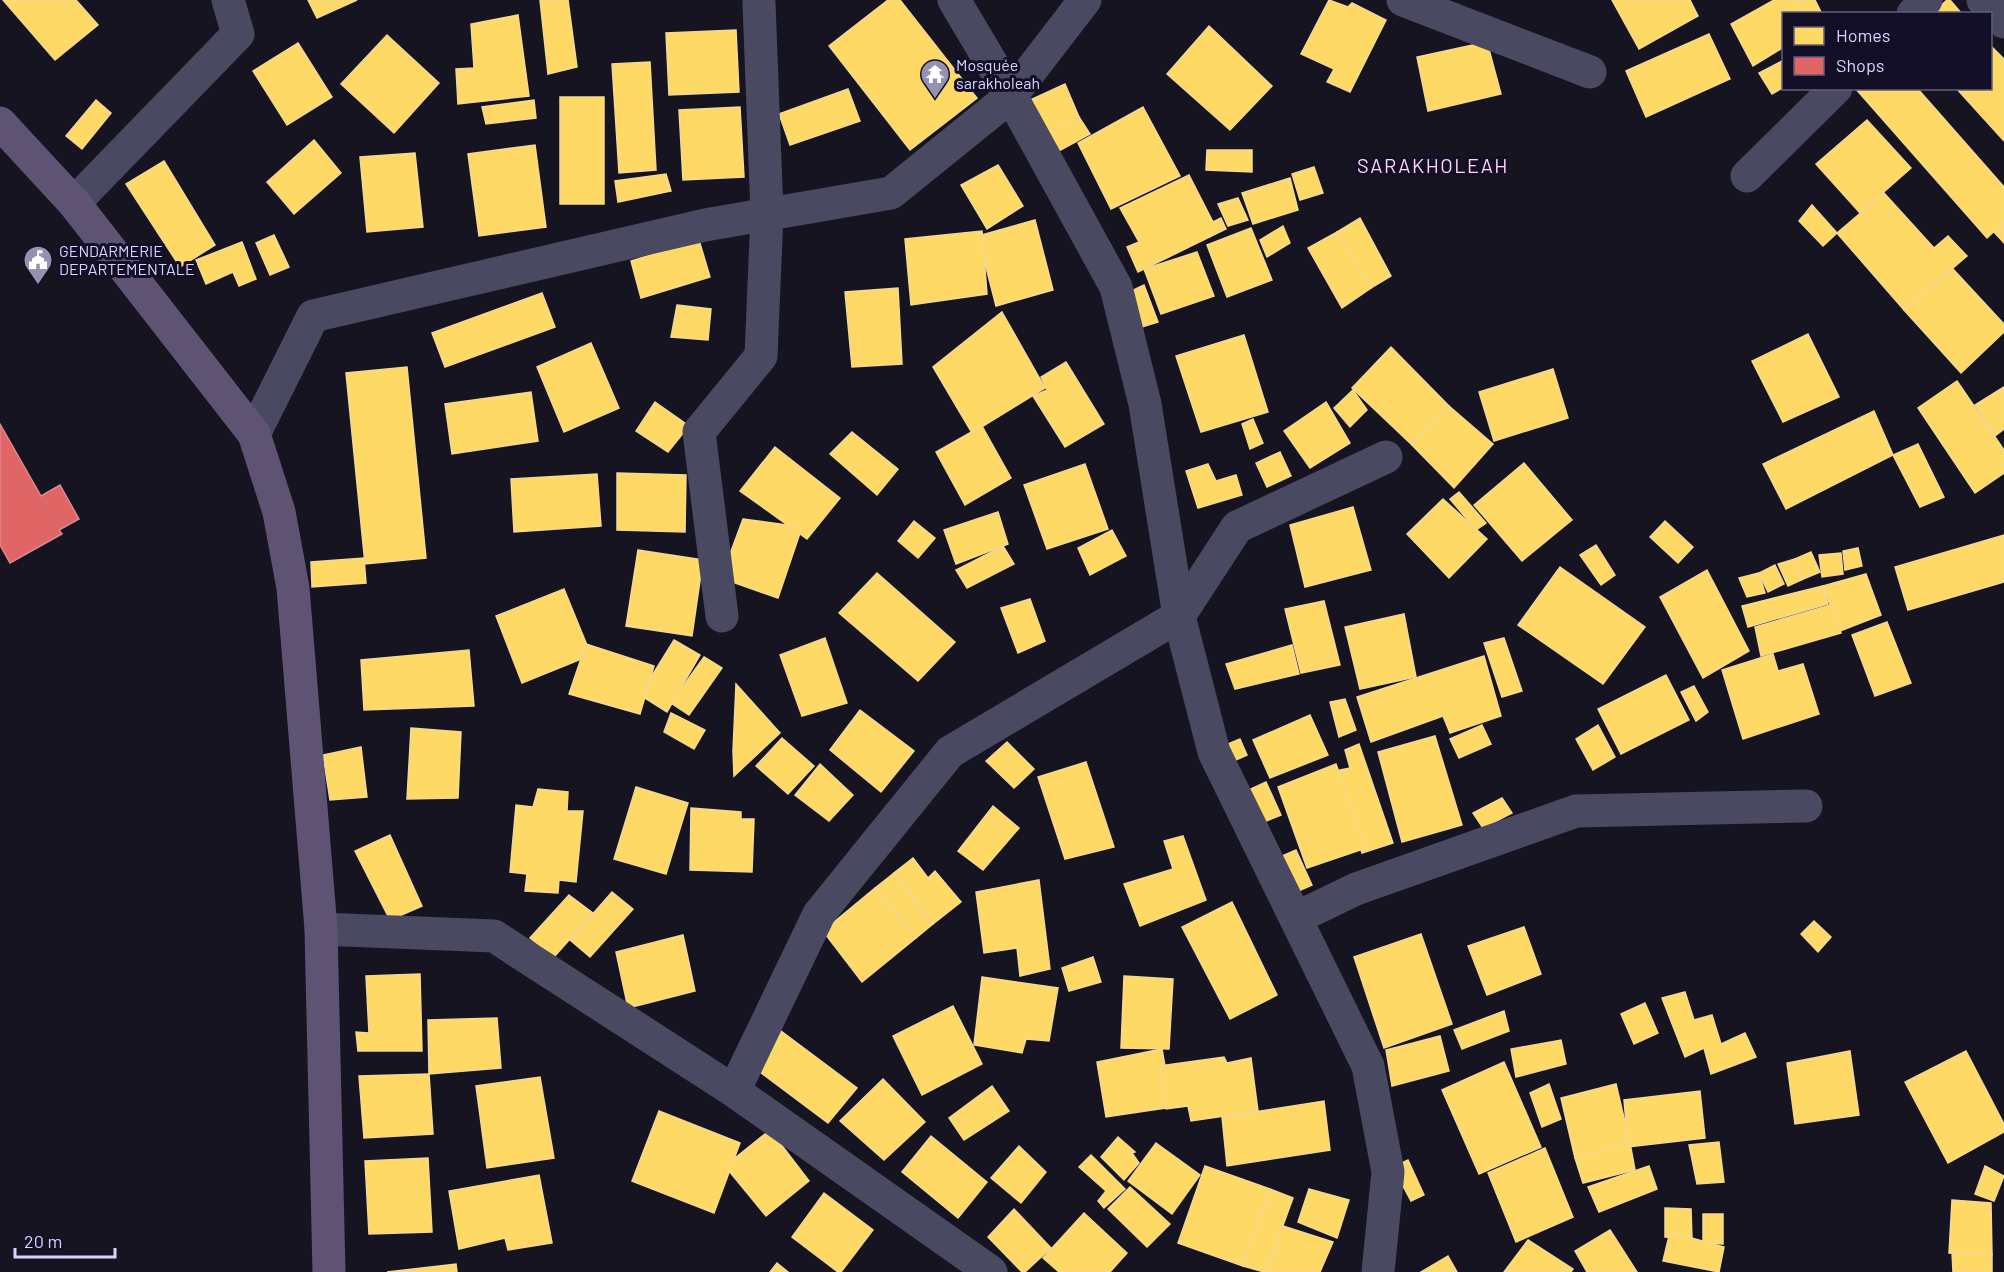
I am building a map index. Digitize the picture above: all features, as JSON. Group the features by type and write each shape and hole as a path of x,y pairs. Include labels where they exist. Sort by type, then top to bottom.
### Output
{"main road":[{"path":"0,123 74,203 254,434 279,512 293,588 321,929 330,1272"}],"street":[{"path":"74,203 238,34 228,0"},
{"path":"954,0 1011,96 1116,287 1145,404 1179,616 1214,752 1368,1066 1388,1172 1378,1272"},
{"path":"254,434 313,315 694,228 891,194 1011,96 1085,0"},
{"path":"1403,0 1590,72"},
{"path":"1915,12 1926,0"},
{"path":"1983,0 2004,22"},
{"path":"722,616 699,432 761,356 767,214 759,3"},
{"path":"1747,176 1834,90"},
{"path":"734,1091 819,914 950,752 1179,616 1237,527 1386,457"},
{"path":"1296,918 1356,889 1576,811 1806,806"},
{"path":"321,929 494,936 734,1091 991,1272"}],"building: Homes":[{"path":"3,0 76,0 98,25 55,60"},
{"path":"308,0 357,0 317,18"},
{"path":"540,0 568,0 577,67 548,74"},
{"path":"888,0 900,0 977,98 910,150 829,46"},
{"path":"1329,0 1348,7 1352,3 1386,20 1350,92 1327,82 1334,69 1301,54"},
{"path":"1612,0 1690,0 1698,16 1639,49"},
{"path":"1774,0 1795,0 1801,12 1782,12 1782,48 1753,66 1731,24"},
{"path":"1795,0 1815,0 1821,12 1801,12"},
{"path":"1947,0 1950,0 1960,12 1934,12"},
{"path":"518,15 529,96 458,104 456,69 474,68 471,24"},
{"path":"1209,26 1272,86 1230,130 1167,74"},
{"path":"736,30 739,92 669,95 666,33"},
{"path":"1709,34 1730,79 1646,117 1626,71"},
{"path":"387,35 439,83 394,133 341,84"},
{"path":"1487,42 1501,94 1428,111 1417,57"},
{"path":"298,43 332,97 287,125 253,71"},
{"path":"1992,47 2004,59 2004,141 1958,90 1992,90"},
{"path":"1782,61 1782,88 1772,94 1759,73"},
{"path":"650,62 656,170 619,173 612,64"},
{"path":"1065,84 1079,117 1048,133 1030,100"},
{"path":"848,89 860,121 790,145 779,114"},
{"path":"1857,90 1919,90 2004,187 2004,222 1987,238"},
{"path":"560,97 604,97 604,204 560,204"},
{"path":"96,100 111,113 82,149 66,136"},
{"path":"534,100 536,118 486,124 482,107"},
{"path":"740,107 744,177 683,180 679,110"},
{"path":"1143,107 1180,176 1111,209 1078,143"},
{"path":"1079,117 1090,134 1057,152 1048,133"},
{"path":"1867,120 1911,168 1860,213 1816,164"},
{"path":"314,140 341,173 294,214 267,182"},
{"path":"535,145 546,227 479,236 468,154"},
{"path":"1207,150 1252,150 1252,172 1206,170"},
{"path":"415,153 423,227 367,232 360,157"},
{"path":"164,161 215,245 180,267 126,184"},
{"path":"998,165 1023,206 987,229 961,185"},
{"path":"1314,167 1323,193 1300,200 1292,174"},
{"path":"666,174 671,191 618,202 615,181"},
{"path":"1189,175 1213,222 1221,218 1226,229 1138,272 1127,247 1139,242 1120,208"},
{"path":"1290,178 1298,210 1253,224 1242,193"},
{"path":"1884,193 1934,248 1948,236 1967,256 1904,310 1837,233"},
{"path":"1238,198 1248,220 1228,226 1218,204"},
{"path":"1812,205 1837,233 1823,246 1799,221"},
{"path":"1360,218 1391,276 1371,288 1337,232"},
{"path":"1035,220 1053,290 996,306 978,236"},
{"path":"2004,221 2004,243 1994,232"},
{"path":"1283,226 1290,243 1267,257 1260,240"},
{"path":"1251,228 1272,280 1227,297 1207,245"},
{"path":"982,231 987,294 911,305 905,239"},
{"path":"1337,232 1371,288 1342,308 1308,248"},
{"path":"274,235 289,267 270,275 256,243"},
{"path":"699,240 710,277 641,298 631,261"},
{"path":"242,242 256,279 239,286 233,272 206,284 196,260"},
{"path":"1197,252 1214,296 1161,314 1144,269"},
{"path":"1953,269 2004,324 2004,332 1961,373 1904,310"},
{"path":"1144,285 1158,322 1135,329 1123,295"},
{"path":"898,288 902,364 852,367 845,292"},
{"path":"542,293 555,327 445,367 432,333"},
{"path":"677,305 711,309 708,340 671,337"},
{"path":"1002,312 1045,388 972,433 933,367"},
{"path":"1808,334 1839,397 1783,422 1752,361"},
{"path":"1244,335 1268,412 1201,432 1176,356"},
{"path":"591,343 619,408 564,432 537,367"},
{"path":"1391,347 1449,406 1412,445 1352,388"},
{"path":"1066,362 1104,424 1065,447 1033,396 1047,390 1041,377"},
{"path":"407,367 426,558 365,564 346,373"},
{"path":"1553,369 1568,418 1494,441 1479,392"},
{"path":"1957,381 2004,450 2004,473 1975,493 1918,408"},
{"path":"2004,387 2004,429 1995,436 1975,405"},
{"path":"1353,390 1367,410 1350,427 1334,408"},
{"path":"531,392 538,441 452,454 445,404"},
{"path":"655,402 689,426 668,452 636,431"},
{"path":"1326,402 1350,443 1310,468 1284,431"},
{"path":"1449,406 1493,444 1454,488 1412,445"},
{"path":"1874,411 1893,455 1786,509 1763,464"},
{"path":"1253,419 1263,443 1250,449 1242,424"},
{"path":"982,426 1011,478 965,505 936,452"},
{"path":"852,432 898,469 877,495 830,454"},
{"path":"1918,444 1944,497 1920,507 1893,455"},
{"path":"775,447 840,498 807,539 740,491"},
{"path":"1280,452 1291,476 1267,487 1256,463"},
{"path":"1524,463 1572,520 1522,561 1474,505"},
{"path":"1085,464 1108,529 1047,549 1024,485"},
{"path":"1208,464 1216,481 1236,475 1242,495 1198,508 1186,471"},
{"path":"617,473 686,475 685,532 617,530"},
{"path":"597,474 601,526 514,532 511,479"},
{"path":"1459,492 1486,523 1476,530 1450,499"},
{"path":"1443,499 1487,539 1449,578 1407,534"},
{"path":"1353,507 1371,570 1305,587 1290,525"},
{"path":"998,512 1008,544 956,564 944,530"},
{"path":"743,519 802,527 778,598 721,578"},
{"path":"914,521 935,538 918,558 898,541"},
{"path":"1665,521 1693,547 1678,563 1650,537"},
{"path":"1112,530 1126,556 1090,575 1078,548"},
{"path":"2004,535 2004,582 1908,610 1895,567"},
{"path":"1596,545 1615,575 1601,585 1580,555"},
{"path":"1003,546 1014,564 967,588 956,570"},
{"path":"1858,548 1862,566 1845,570 1843,551"},
{"path":"638,550 703,560 692,636 626,626"},
{"path":"1811,552 1820,572 1801,580 1795,559"},
{"path":"1841,553 1843,574 1822,577 1819,555"},
{"path":"364,558 366,583 312,587 311,562"},
{"path":"1795,559 1801,580 1788,586 1778,564"},
{"path":"1775,565 1784,584 1768,592 1759,573"},
{"path":"1560,567 1645,627 1603,684 1518,625"},
{"path":"1707,570 1749,651 1703,678 1660,597"},
{"path":"877,573 955,642 918,681 839,613"},
{"path":"1759,573 1765,593 1747,597 1739,578"},
{"path":"1866,574 1881,615 1840,631 1823,586"},
{"path":"1823,586 1828,604 1748,627 1742,606"},
{"path":"564,589 591,655 522,683 496,616"},
{"path":"1030,599 1045,641 1018,653 1001,608"},
{"path":"1324,601 1340,665 1301,673 1285,609"},
{"path":"1834,604 1841,633 1761,656 1755,627"},
{"path":"1404,614 1416,677 1360,689 1345,627"},
{"path":"1887,622 1911,683 1875,696 1852,635"},
{"path":"825,638 847,703 802,716 780,655"},
{"path":"1504,638 1522,691 1502,697 1484,643"},
{"path":"674,640 700,655 667,712 640,695"},
{"path":"586,644 654,666 640,714 569,694"},
{"path":"1292,645 1299,674 1235,689 1226,664"},
{"path":"469,650 474,706 364,710 361,660"},
{"path":"1773,654 1778,671 1803,664 1819,714 1743,739 1722,670"},
{"path":"1484,656 1501,716 1450,733 1443,716 1371,742 1357,697"},
{"path":"704,657 722,668 689,715 671,703"},
{"path":"1666,675 1689,720 1621,754 1598,709"},
{"path":"736,684 780,733 734,776 733,751"},
{"path":"1694,686 1708,712 1696,721 1681,692"},
{"path":"1345,699 1356,730 1339,737 1330,702"},
{"path":"860,710 914,751 881,792 830,750"},
{"path":"671,713 705,730 694,749 664,732"},
{"path":"1310,715 1328,755 1270,778 1253,740"},
{"path":"1482,725 1491,744 1459,758 1450,739"},
{"path":"1598,725 1615,757 1593,770 1576,739"},
{"path":"411,728 461,732 458,798 407,799"},
{"path":"1435,736 1462,825 1402,842 1378,752"},
{"path":"782,738 814,766 788,794 756,766"},
{"path":"1240,739 1247,755 1229,763 1221,747"},
{"path":"1007,742 1034,769 1014,788 986,761"},
{"path":"1359,744 1393,843 1362,853 1335,771 1350,768 1345,750"},
{"path":"361,747 367,797 330,800 323,755"},
{"path":"1086,762 1114,847 1065,859 1038,777"},
{"path":"820,764 853,795 829,821 795,795"},
{"path":"1336,764 1366,848 1307,868 1278,787"},
{"path":"1266,782 1281,815 1259,824 1244,792"},
{"path":"636,787 688,803 666,874 614,859"},
{"path":"538,789 568,792 567,811 583,811 576,882 559,880 558,893 525,891 527,874 510,872 516,805 533,807"},
{"path":"1502,798 1512,813 1483,828 1473,813"},
{"path":"993,806 1019,828 983,870 958,851"},
{"path":"691,808 741,812 741,819 754,819 752,872 690,870"},
{"path":"390,835 422,906 390,920 355,851"},
{"path":"1183,836 1206,900 1140,926 1124,884 1173,869 1164,841"},
{"path":"1296,850 1312,885 1296,892 1280,857"},
{"path":"913,858 928,878 935,871 961,902 933,924 894,873"},
{"path":"894,873 933,924 916,938 875,888"},
{"path":"1039,880 1050,969 1020,976 1017,948 984,953 976,892"},
{"path":"875,888 916,938 862,982 823,931"},
{"path":"612,892 633,909 590,957 570,940"},
{"path":"569,895 593,913 554,957 530,938"},
{"path":"1232,902 1277,995 1230,1019 1182,927"},
{"path":"1814,921 1831,937 1818,952 1801,934"},
{"path":"1524,927 1541,974 1487,995 1468,946"},
{"path":"1421,934 1452,1024 1384,1048 1354,957"},
{"path":"683,935 695,991 628,1008 616,952"},
{"path":"1093,957 1101,982 1069,991 1062,968"},
{"path":"420,974 422,1051 358,1051 356,1032 369,1033 366,976"},
{"path":"1124,976 1173,979 1169,1049 1121,1048"},
{"path":"982,977 1058,988 1049,1041 1026,1039 1022,1053 974,1045"},
{"path":"1685,992 1694,1020 1712,1015 1721,1044 1745,1033 1756,1057 1711,1074 1704,1048 1685,1057 1662,998"},
{"path":"1645,1003 1658,1033 1634,1044 1621,1014"},
{"path":"953,1006 982,1064 922,1095 893,1036"},
{"path":"1504,1011 1509,1031 1462,1049 1454,1030"},
{"path":"497,1018 501,1068 429,1074 428,1020"},
{"path":"781,1031 857,1088 828,1123 752,1066"},
{"path":"1440,1036 1449,1071 1392,1086 1386,1050"},
{"path":"1561,1040 1566,1064 1516,1077 1511,1049"},
{"path":"1162,1049 1172,1107 1106,1117 1097,1062"},
{"path":"1850,1051 1859,1115 1795,1124 1787,1063"},
{"path":"1966,1051 2004,1124 2004,1132 1948,1163 1905,1082"},
{"path":"1224,1057 1227,1063 1251,1058 1258,1111 1191,1121 1188,1106 1166,1109 1160,1066"},
{"path":"1504,1062 1541,1147 1479,1174 1442,1090"},
{"path":"429,1074 433,1134 364,1138 359,1076"},
{"path":"540,1077 554,1158 487,1168 476,1086"},
{"path":"883,1079 925,1122 884,1160 840,1121"},
{"path":"1549,1084 1561,1119 1542,1127 1530,1093"},
{"path":"1616,1084 1630,1143 1575,1158 1561,1098"},
{"path":"992,1086 1009,1111 964,1140 949,1118"},
{"path":"1700,1091 1705,1138 1628,1147 1624,1100"},
{"path":"1324,1101 1330,1150 1227,1166 1222,1117"},
{"path":"659,1111 740,1143 714,1213 632,1181"},
{"path":"770,1130 809,1181 766,1216 725,1166"},
{"path":"931,1136 987,1182 958,1218 902,1172"},
{"path":"1118,1137 1135,1152 1132,1153 1139,1163 1124,1180 1101,1157"},
{"path":"1719,1142 1724,1182 1697,1184 1689,1145"},
{"path":"1156,1143 1200,1175 1172,1214 1128,1181"},
{"path":"1630,1143 1635,1170 1583,1183 1575,1158"},
{"path":"1019,1146 1046,1172 1021,1203 991,1178"},
{"path":"1545,1148 1573,1217 1516,1242 1488,1173"},
{"path":"1091,1155 1125,1189 1104,1208 1098,1201 1106,1191 1079,1167"},
{"path":"428,1158 432,1232 369,1234 365,1161"},
{"path":"1408,1160 1424,1195 1411,1201 1393,1167"},
{"path":"1205,1166 1270,1189 1243,1266 1178,1243"},
{"path":"1649,1166 1657,1189 1599,1212 1588,1187"},
{"path":"1985,1166 2004,1176 1994,1201 1975,1194"},
{"path":"539,1175 552,1243 508,1250 505,1238 459,1249 449,1191"},
{"path":"1130,1187 1170,1224 1147,1247 1108,1209"},
{"path":"1270,1189 1293,1198 1266,1272 1264,1272 1243,1266"},
{"path":"1309,1189 1349,1200 1337,1238 1298,1222"},
{"path":"824,1193 873,1230 841,1272 792,1237"},
{"path":"1952,1200 1991,1203 1992,1254 1949,1253"},
{"path":"1665,1208 1691,1209 1692,1239 1665,1237"},
{"path":"1014,1209 1051,1248 1025,1272 1022,1272 988,1237"},
{"path":"1084,1213 1127,1253 1110,1272 1059,1272 1043,1258"},
{"path":"1703,1214 1723,1214 1723,1244 1703,1243"},
{"path":"1283,1226 1333,1242 1320,1272 1267,1272"},
{"path":"1610,1230 1637,1272 1587,1272 1575,1251"},
{"path":"1670,1232 1724,1247 1719,1272 1663,1261"},
{"path":"1528,1240 1573,1269 1571,1272 1504,1272"},
{"path":"1952,1252 1992,1254 1992,1272 1953,1272"},
{"path":"1448,1256 1457,1272 1421,1272"},
{"path":"777,1263 788,1272 770,1272"},
{"path":"456,1264 457,1272 387,1272"}],"building: Shops":[{"path":"0,424 41,496 60,485 79,519 59,530 62,534 10,563 0,545"}],"place":[{"name":"Mosquée sarakholeah","path":"935,100"},
{"name":"GENDARMERIE DEPARTEMENTALE","path":"38,286"}],"district":[{"name":"SARAKHOLEAH","path":"1433,166"}]}
